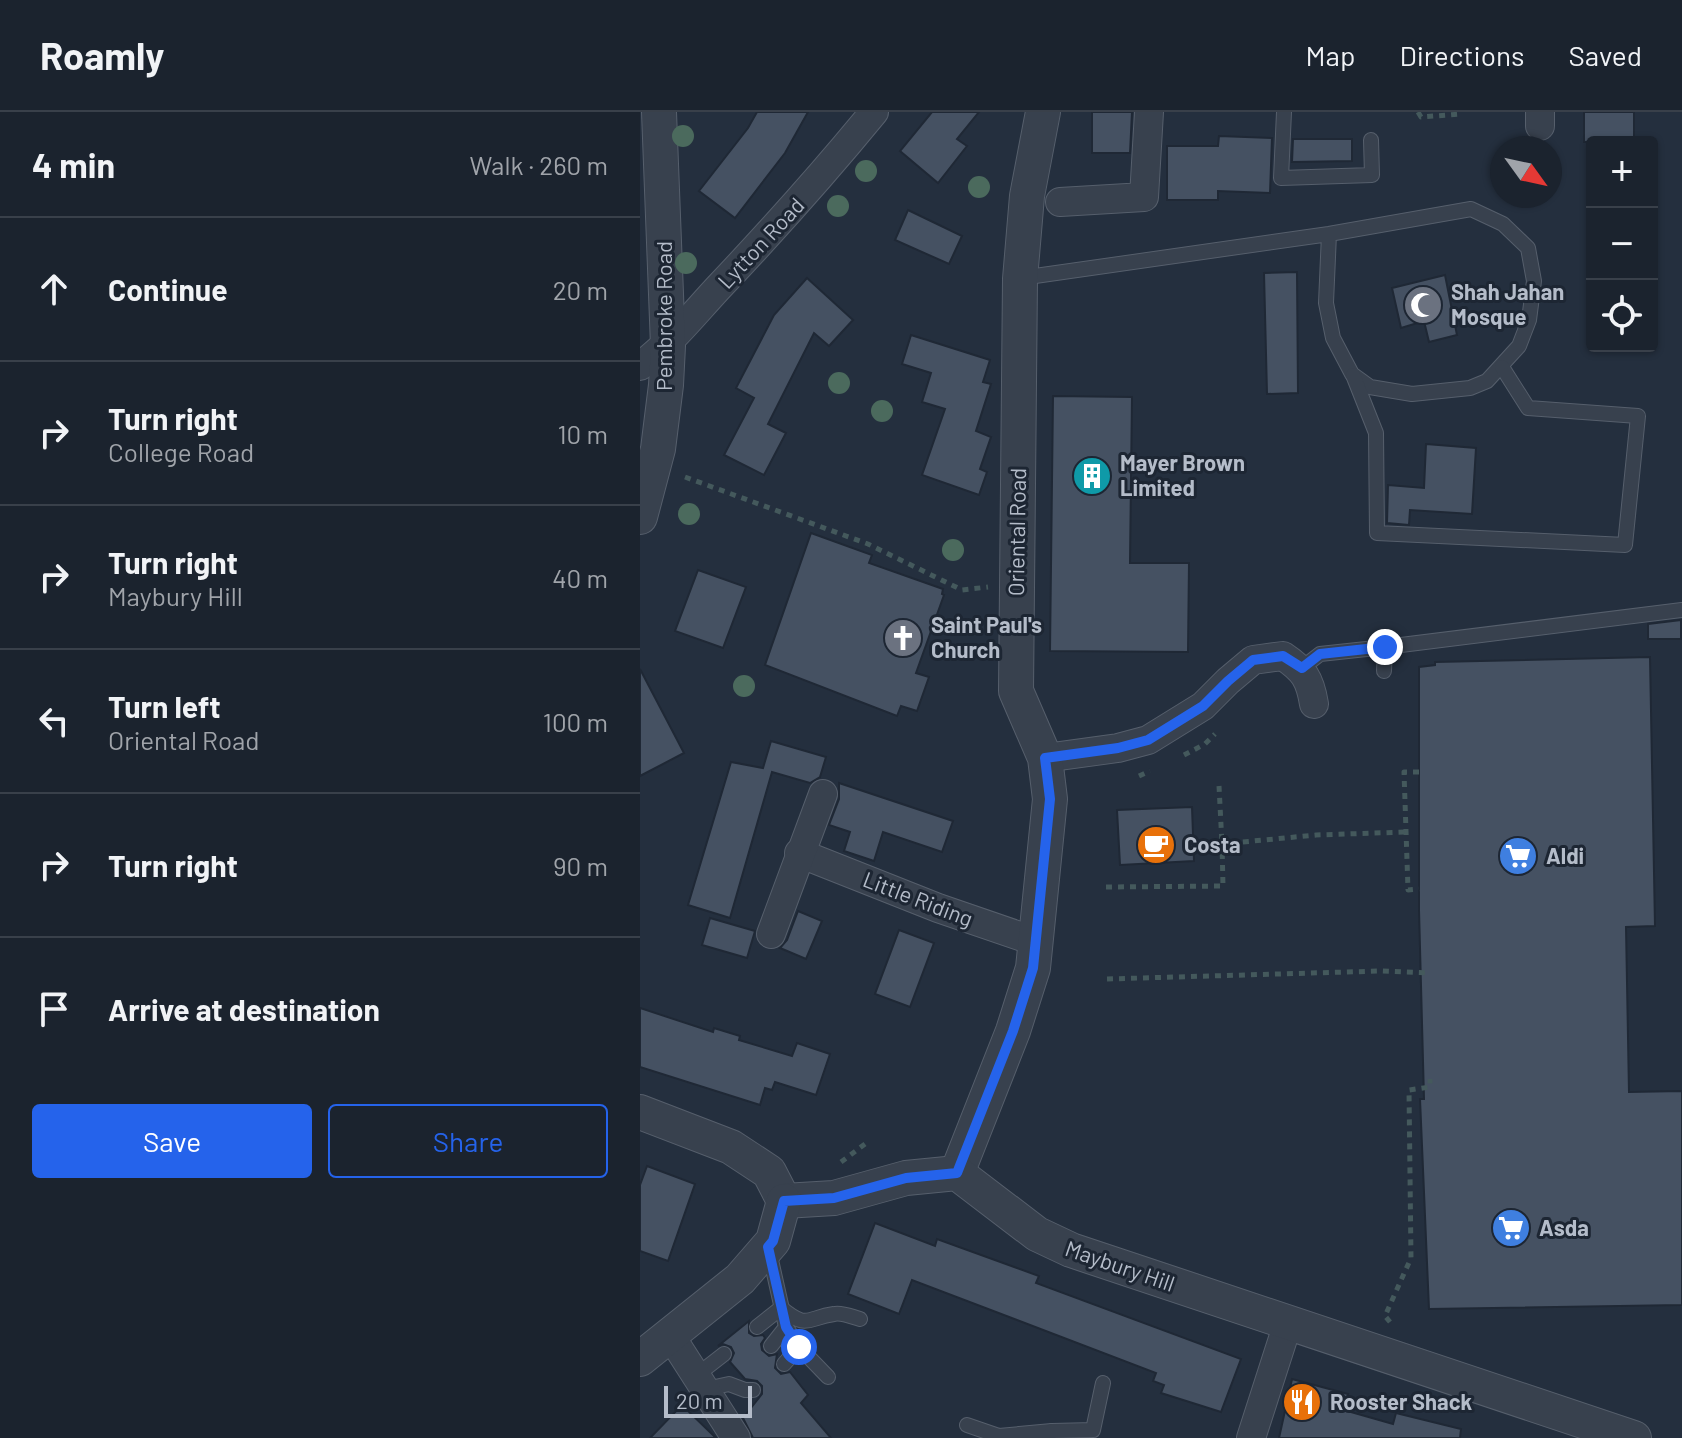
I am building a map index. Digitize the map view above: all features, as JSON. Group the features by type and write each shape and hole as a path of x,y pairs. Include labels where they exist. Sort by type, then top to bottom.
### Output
{"street":[{"name":"Pembroke Road","path":"640,517 658,449 668,346 659,112"},
{"name":"Lytton Road","path":"640,366 668,346 693,315 807,194 874,112"},
{"name":"Oriental Road","path":"957,1173 1024,1000 1037,942 1050,799 1045,758 1016,691 1020,279 1027,196 1043,112"},
{"path":"1060,202 1144,197 1149,112"},
{"path":"1045,758 1118,748 1148,740 1203,706 1253,660 1283,656 1302,668 1311,682 1314,704"},
{"path":"771,934 823,794"},
{"name":"Little Riding","path":"799,853 938,908 1037,942"},
{"path":"640,1112 731,1147 769,1172 784,1201 773,1241 740,1279 640,1359"},
{"path":"784,1201 834,1198 906,1178 957,1173"},
{"name":"Maybury Hill","path":"957,1173 1023,1225 1052,1242 1634,1438"},
{"path":"1251,1438 1288,1323"},
{"path":"670,1335 710,1383 736,1438"}],"lane":[{"path":"1284,112 1281,178 1372,175 1371,140"},
{"path":"1020,279 1329,234 1471,209 1503,224 1528,248 1534,281 1529,320 1519,346 1487,381 1470,388 1412,394 1370,387 1352,374"},
{"path":"1329,234 1326,303 1333,338 1352,374 1376,433 1377,533 1625,545 1638,416 1528,408 1502,367"},
{"path":"1302,668 1320,654 1682,610"},
{"path":"1384,671 1385,647"},
{"path":"768,1247 786,1327 799,1347 828,1377"},
{"path":"781,1308 797,1321 814,1321 837,1313 860,1319"},
{"path":"757,1327 781,1308"},
{"path":"771,1346 786,1327"},
{"path":"784,1364 799,1347"},
{"path":"710,1383 724,1354"},
{"path":"710,1383 741,1374"},
{"path":"710,1383 753,1390"},
{"path":"967,1425 999,1436 1093,1430 1103,1383"}],"path":[{"path":"1418,112 1421,117 1461,114"},
{"path":"685,477 868,544 962,590 992,587"},
{"path":"1419,772 1404,772 1408,890 1419,889"},
{"path":"1106,887 1223,886 1219,786"},
{"path":"1222,844 1316,835 1407,832"},
{"path":"1107,979 1381,971 1430,973"},
{"path":"1390,1357 1398,1335 1385,1316 1411,1258 1409,1090 1430,1087 1430,1079"}],"building":[{"path":"757,112 808,112 785,153 735,218 699,191"},
{"path":"932,112 979,112 957,139 967,146 938,183 900,151"},
{"path":"1092,112 1132,112 1130,153 1092,153"},
{"path":"1584,112 1634,112 1634,136 1586,136 1584,142"},
{"path":"1219,136 1272,138 1270,193 1218,191 1218,200 1167,200 1167,146 1218,146"},
{"path":"1293,139 1352,139 1352,161 1292,162"},
{"path":"908,210 962,236 949,264 895,240"},
{"path":"1297,272 1298,393 1267,394 1264,273"},
{"name":"Shah Jahan Mosque","path":"1445,275 1457,335 1429,342 1424,321 1401,328 1392,288"},
{"path":"807,278 853,320 829,346 814,333 768,424 786,433 764,475 724,455 754,398 736,388 774,315"},
{"path":"911,335 990,360 983,382 991,384 976,431 991,437 980,469 987,472 979,495 922,475 945,409 922,402 931,373 902,364"},
{"name":"Mayer Brown Limited","path":"1053,396 1132,397 1130,563 1189,563 1188,652 1050,651"},
{"path":"1426,444 1476,448 1472,514 1410,510 1409,525 1387,523 1388,485 1424,488"},
{"path":"811,533 872,555 869,563 943,589 944,595 916,673 929,677 917,711 901,706 897,716 765,665"},
{"path":"698,570 746,587 723,648 675,631"},
{"path":"1681,620 1681,639 1648,639 1648,624"},
{"path":"1650,657 1655,926 1626,927 1629,1092 1682,1091 1682,1305 1429,1309 1420,1099 1424,1099 1419,910 1419,667 1435,665 1435,662"},
{"path":"640,669 684,753 640,776"},
{"path":"771,741 826,757 820,777 810,783 772,772 730,918 688,905 731,762 763,768"},
{"path":"839,783 953,821 942,852 883,832 874,861 844,851 850,832 829,825 839,799"},
{"name":"Costa","path":"1192,807 1194,861 1120,865 1117,810"},
{"path":"798,911 822,921 806,959 780,948 787,940"},
{"path":"710,918 755,931 747,958 702,945"},
{"path":"899,930 934,943 910,1007 875,994"},
{"path":"640,1008 713,1032 714,1028 740,1036 739,1040 792,1056 797,1043 830,1054 816,1095 775,1082 772,1090 765,1088 760,1105 640,1067"},
{"path":"647,1166 695,1184 668,1261 640,1251 640,1185"},
{"path":"875,1223 935,1246 937,1239 1039,1276 1036,1283 1241,1359 1221,1412 1161,1393 1164,1385 1153,1381 1156,1373 912,1280 899,1314 848,1294"},
{"path":"749,1321 749,1333 763,1335 762,1350 769,1356 777,1354 775,1368 781,1374 790,1372 808,1395 801,1403 831,1438 753,1438 743,1418 762,1394 762,1386 757,1381 745,1379 730,1362 734,1353 731,1347 718,1346"},
{"path":"1292,1379 1348,1394 1344,1410 1393,1424 1396,1413 1461,1429 1460,1438 1279,1438"},
{"path":"682,1405 716,1438 650,1438"}],"place":[{"name":"Shah Jahan Mosque","path":"1423,305"},
{"name":"Mayer Brown Limited","path":"1092,476"},
{"name":"Saint Paul's Church","path":"903,638"},
{"name":"Costa","path":"1156,845"},
{"name":"Aldi","path":"1518,856"},
{"name":"Asda","path":"1511,1228"},
{"name":"Rooster Shack","path":"1302,1402"}],"route":[{"path":"799,1347 786,1327 768,1247 773,1241 784,1201 834,1198 906,1178 957,1173 1013,1031 1033,968 1050,799 1045,758 1118,748 1148,740 1203,706 1253,660 1283,656 1302,668 1320,654 1385,647"}]}
